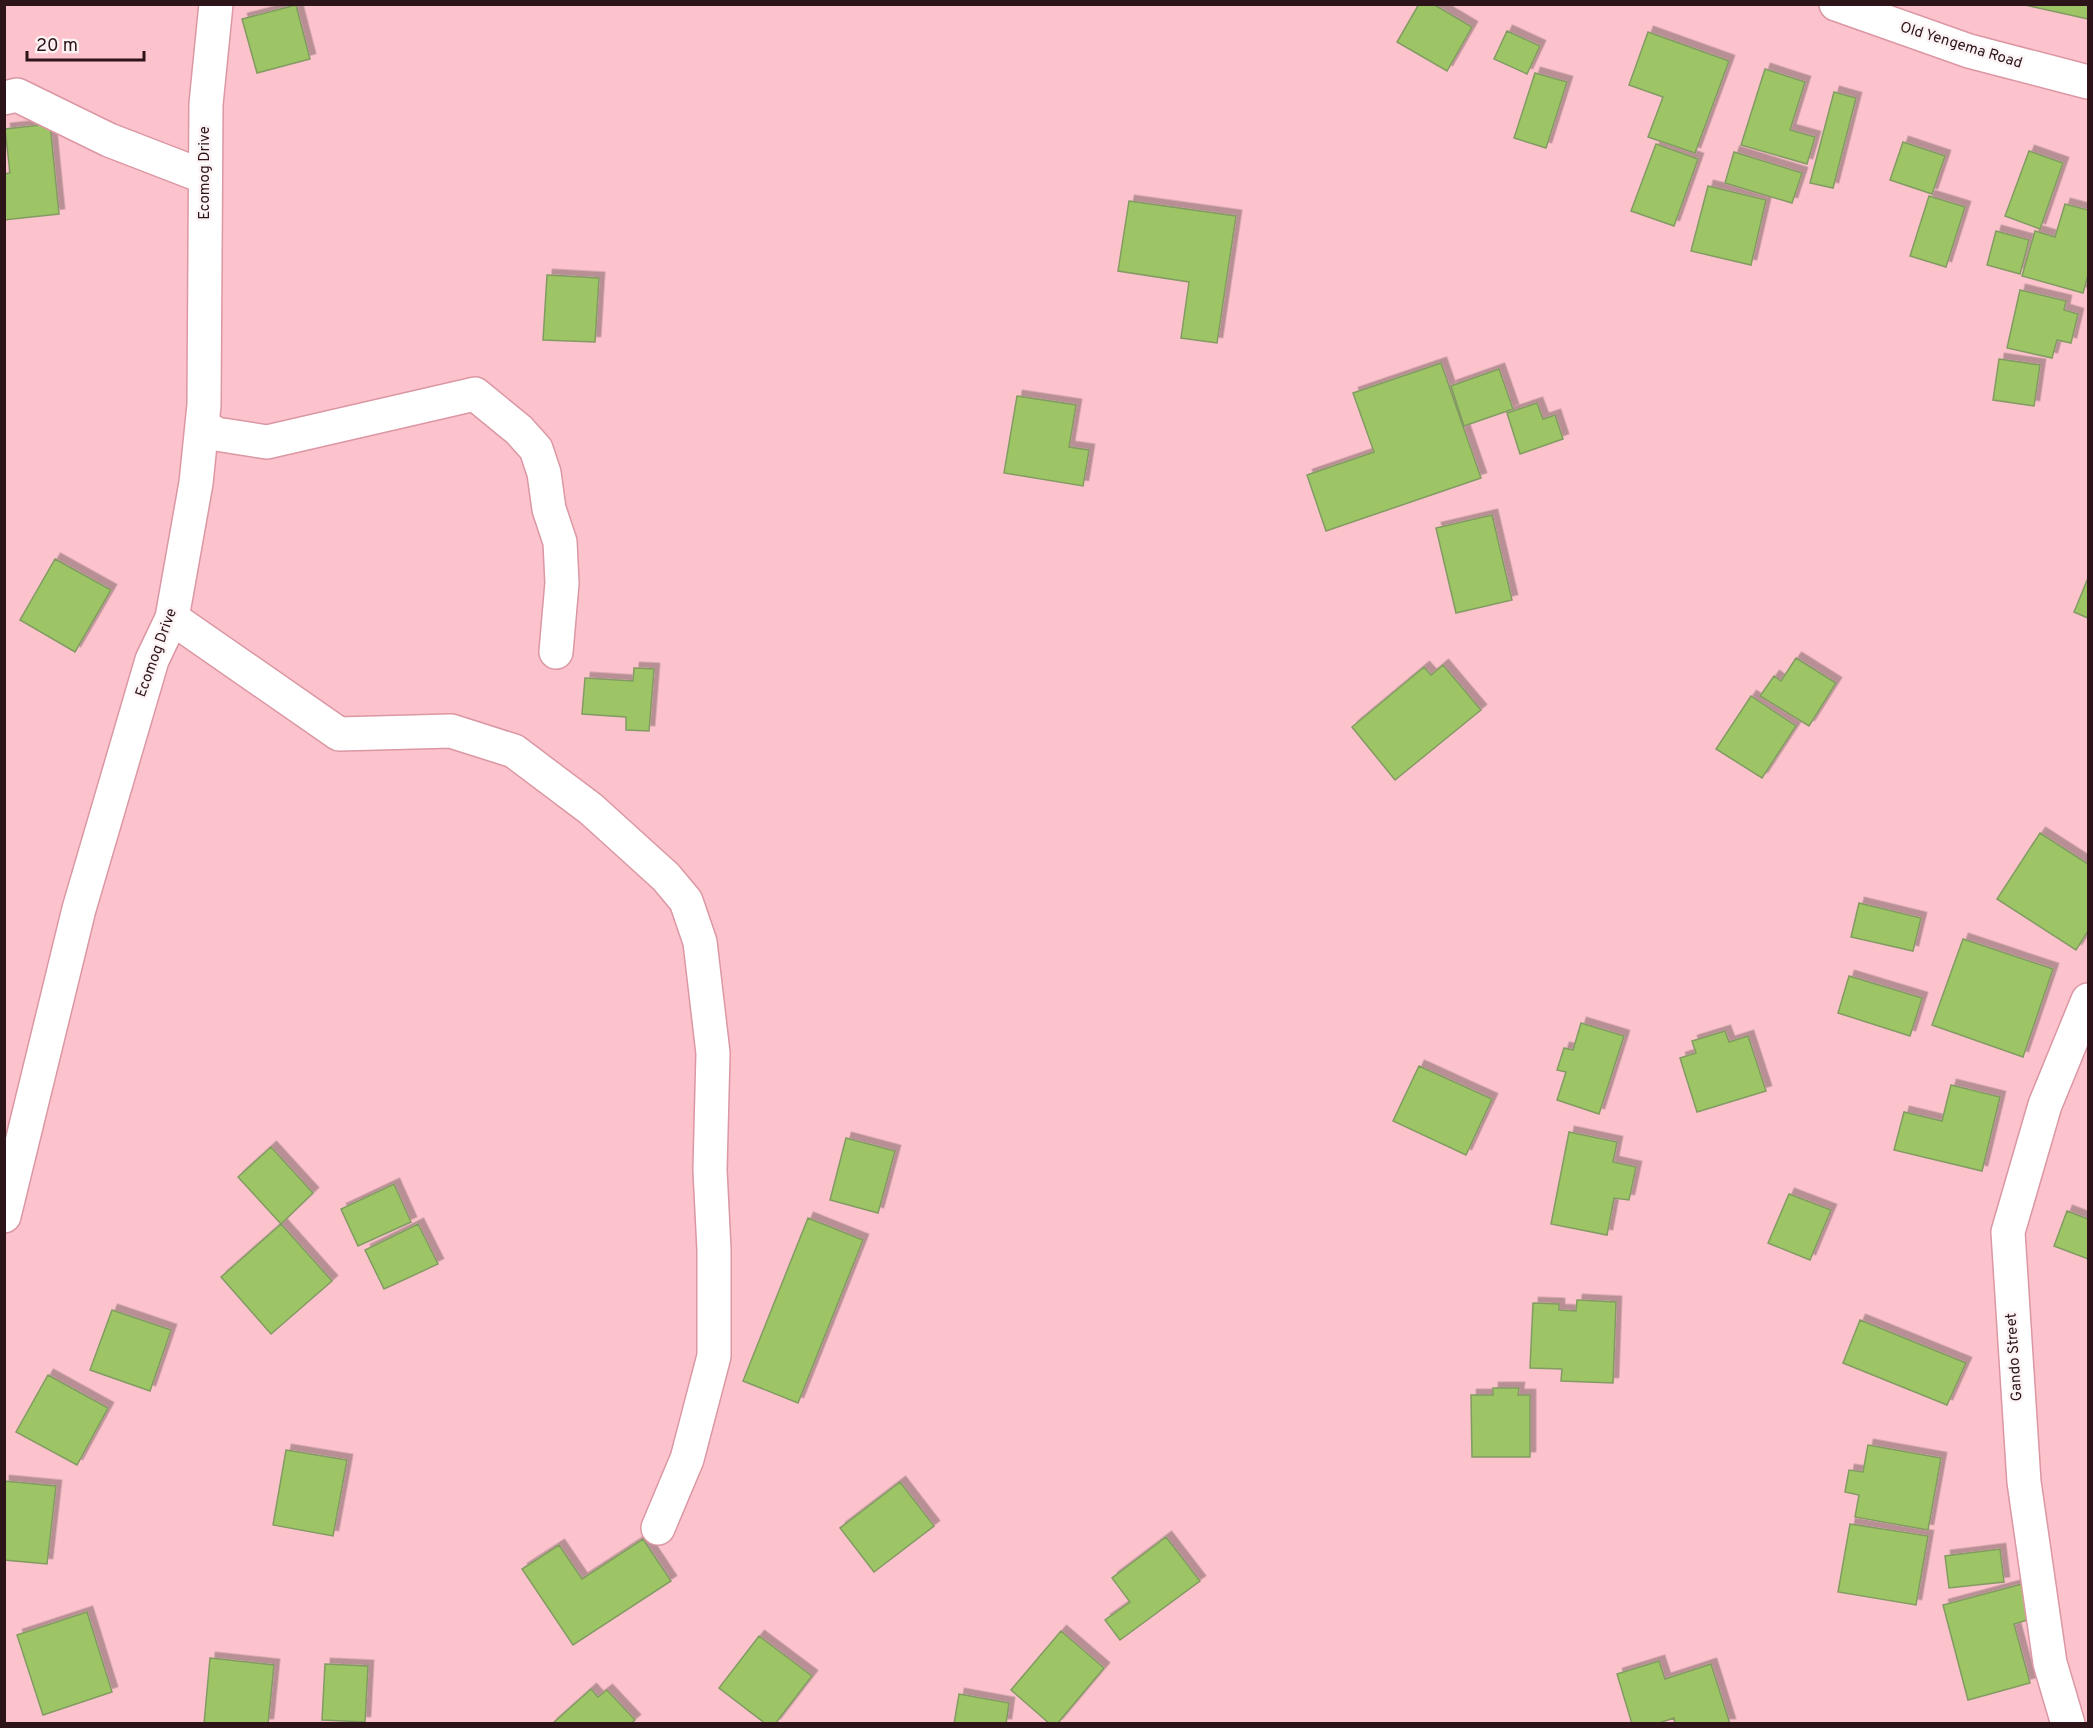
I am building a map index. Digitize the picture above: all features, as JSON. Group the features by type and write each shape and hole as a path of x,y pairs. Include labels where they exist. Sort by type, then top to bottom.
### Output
{"street":[{"name":"Ecomog Drive","path":"4,1216 79,909 152,660 172,618 196,483 202,425 206,104 216,4"},
{"name":"Old Yengema Road","path":"1836,4 1969,51 2088,82"},
{"path":"4,98 17,95 109,140 205,177"},
{"path":"202,425 216,434 267,442 475,394 519,430 536,449 544,473 549,509 560,542 562,583 556,652"},
{"path":"172,618 339,734 451,731 514,751 591,809 666,878 686,901 700,942 713,1053 710,1170 714,1250 714,1356 687,1459 658,1528"},
{"name":"Gando Street","path":"2068,1724 2050,1663 2024,1482 2008,1232 2045,1105 2088,1000"}],"building":[{"path":"1419,4 1433,4 1472,27 1447,71 1397,42"},
{"path":"2020,4 2088,4 2088,19"},
{"path":"296,5 310,59 257,73 242,19"},
{"path":"1507,31 1540,46 1527,74 1494,59"},
{"path":"1648,32 1729,61 1695,153 1648,137 1663,97 1629,85"},
{"path":"1765,69 1805,82 1790,130 1815,137 1807,164 1741,145"},
{"path":"1535,73 1567,82 1546,148 1514,138"},
{"path":"1834,92 1856,98 1833,188 1810,183"},
{"path":"50,124 59,214 4,220 4,174 10,173 5,129"},
{"path":"1903,142 1945,156 1932,194 1890,180"},
{"path":"1656,144 1698,159 1674,226 1631,211"},
{"path":"2029,151 2063,163 2040,229 2005,216"},
{"path":"1734,152 1802,173 1792,203 1725,183"},
{"path":"1708,186 1766,200 1751,265 1691,251"},
{"path":"1929,196 1965,207 1946,267 1910,256"},
{"path":"1129,201 1236,216 1217,343 1181,338 1189,282 1118,271"},
{"path":"2065,204 2088,210 2088,275 2083,293 2022,276 2035,231 2055,237"},
{"path":"1996,231 2029,240 2020,274 1987,265"},
{"path":"547,275 599,278 595,342 543,340"},
{"path":"2020,290 2066,301 2064,310 2078,314 2071,343 2057,340 2052,358 2007,348"},
{"path":"1999,359 2040,365 2034,406 1993,400"},
{"path":"1441,363 1481,478 1326,531 1307,475 1374,452 1353,393"},
{"path":"1499,369 1513,409 1464,426 1451,386"},
{"path":"1017,396 1076,405 1069,447 1089,450 1083,486 1004,473"},
{"path":"1537,403 1543,419 1555,415 1563,439 1520,454 1507,413"},
{"path":"1492,515 1512,600 1456,613 1436,528"},
{"path":"55,559 111,590 75,652 20,620"},
{"path":"2088,578 2088,618 2074,612"},
{"path":"1796,658 1836,683 1809,726 1760,696 1774,676 1781,681"},
{"path":"1443,665 1481,710 1395,780 1352,727 1424,667 1431,675"},
{"path":"634,668 654,669 649,731 626,730 626,717 582,714 585,678 633,681"},
{"path":"1751,696 1796,726 1762,778 1716,749"},
{"path":"2040,833 2088,864 2088,931 2076,950 1997,899"},
{"path":"1859,903 1921,918 1913,951 1851,937"},
{"path":"1963,939 2053,969 2023,1057 1932,1025"},
{"path":"1849,976 1922,998 1910,1036 1838,1013"},
{"path":"1581,1023 1624,1036 1599,1114 1557,1100 1566,1072 1557,1070 1564,1048 1573,1050"},
{"path":"1725,1031 1729,1042 1748,1036 1766,1091 1697,1112 1680,1058 1696,1053 1692,1041"},
{"path":"1419,1066 1492,1099 1466,1155 1393,1121"},
{"path":"1951,1085 2000,1097 1982,1171 1894,1150 1904,1112 1942,1121"},
{"path":"1569,1132 1617,1142 1613,1162 1636,1167 1629,1200 1614,1198 1607,1235 1551,1224"},
{"path":"846,1138 895,1151 878,1213 830,1200"},
{"path":"271,1147 313,1193 281,1224 238,1177"},
{"path":"394,1184 411,1222 358,1246 341,1209"},
{"path":"1789,1194 1831,1210 1810,1260 1768,1243"},
{"path":"2067,1211 2088,1219 2088,1259 2054,1246"},
{"path":"808,1218 863,1240 798,1403 743,1381"},
{"path":"281,1224 332,1281 271,1334 221,1277"},
{"path":"418,1224 438,1264 384,1289 365,1250"},
{"path":"1577,1300 1616,1302 1613,1383 1561,1381 1562,1369 1530,1368 1533,1303 1559,1304 1559,1310 1576,1311"},
{"path":"112,1310 171,1330 150,1391 90,1370"},
{"path":"1860,1320 1966,1363 1947,1405 1843,1363"},
{"path":"48,1375 108,1408 77,1465 16,1432"},
{"path":"1493,1388 1519,1388 1518,1395 1530,1395 1530,1457 1472,1457 1471,1395 1493,1395"},
{"path":"1868,1445 1941,1458 1928,1530 1855,1517 1859,1495 1845,1492 1849,1470 1863,1472"},
{"path":"286,1450 347,1460 333,1536 273,1525"},
{"path":"4,1481 56,1486 47,1564 4,1560"},
{"path":"900,1482 934,1526 874,1572 840,1528"},
{"path":"1850,1524 1928,1536 1916,1605 1838,1592"},
{"path":"1166,1537 1200,1581 1120,1640 1105,1620 1130,1602 1112,1578"},
{"path":"643,1539 671,1581 573,1645 522,1569 559,1545 582,1579"},
{"path":"2000,1549 2004,1582 1949,1588 1945,1556"},
{"path":"2022,1584 2031,1619 2014,1624 2030,1683 1968,1700 1943,1605"},
{"path":"87,1612 112,1692 43,1715 17,1635"},
{"path":"1061,1631 1104,1668 1057,1724 1050,1724 1011,1690"},
{"path":"759,1636 812,1676 775,1724 766,1724 719,1688"},
{"path":"210,1658 274,1665 268,1724 204,1724"},
{"path":"1659,1661 1665,1679 1711,1664 1730,1724 1675,1724 1674,1718 1656,1724 1632,1724 1617,1674"},
{"path":"325,1664 368,1666 365,1722 322,1720"},
{"path":"591,1689 598,1697 607,1690 635,1720 630,1724 552,1724"},
{"path":"959,1694 1009,1703 1006,1724 954,1724"}]}
